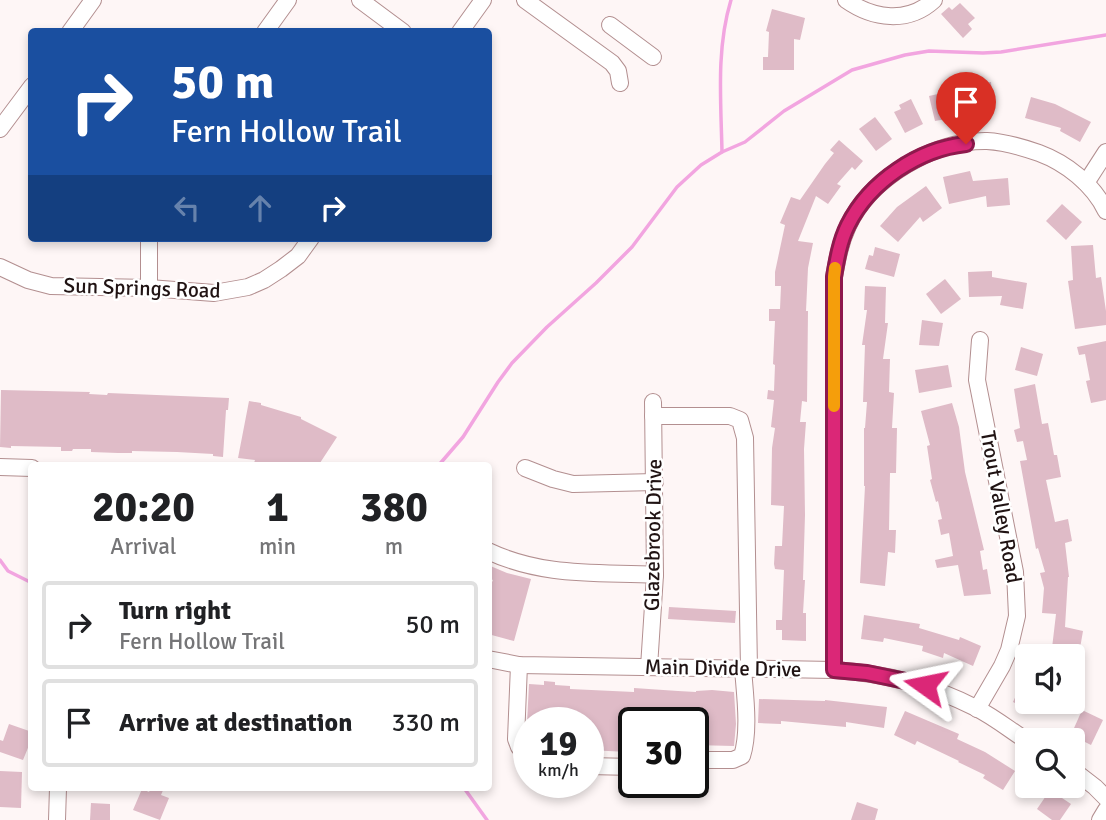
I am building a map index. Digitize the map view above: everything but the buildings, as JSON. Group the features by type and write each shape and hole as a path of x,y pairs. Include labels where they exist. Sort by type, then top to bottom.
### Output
{"street":[{"path":"73,28 93,0"},
{"path":"268,28 288,0"},
{"path":"360,0 398,28"},
{"path":"463,28 483,0"},
{"path":"525,0 612,63 618,71 620,83"},
{"path":"846,0 866,12 883,17 907,14 928,6 934,0"},
{"path":"610,26 653,57"},
{"path":"612,63 629,40"},
{"path":"0,130 28,92"},
{"path":"834,670 834,277 838,250 848,224 867,197 890,175 914,160 947,146 985,141 1015,144 1049,157 1086,183 1106,211"},
{"path":"1086,183 1106,152"},
{"path":"149,242 149,288"},
{"name":"Sun Springs Road","path":"0,267 51,286 149,288 214,293 248,287 264,280 298,256 309,242"},
{"name":"Trout Valley Road","path":"977,709 1009,650 1017,616 1015,572 977,380 980,340"},
{"name":"Glazebrook Drive","path":"649,667 655,575 653,409 730,416 740,420 743,427 746,669"},
{"path":"0,467 28,468"},
{"path":"525,468 573,484 655,482"},
{"path":"492,553 509,561 536,568 572,573 655,575"},
{"name":"Main Divide Drive","path":"492,660 519,665 834,670 867,673 925,685 977,709 1015,733"},
{"path":"517,707 519,665"},
{"path":"709,760 733,760 743,756 746,737 746,669"},
{"path":"1085,779 1106,798"},
{"path":"57,820 58,791"},
{"path":"1100,820 1106,810"}],"waterway":[{"path":"722,152 721,56 731,0"},
{"path":"441,462 463,437 512,363 632,247 677,187 701,165 745,142 784,111 852,70 905,55 929,51 1001,52 1106,35"},
{"path":"0,560 8,571 28,581"},
{"path":"466,791 487,820"}],"slow traffic":[{"path":"834,406 835,268"}],"route":[{"path":"925,685 867,673 834,670 834,277 838,250 848,224 867,197 890,175 914,160 947,146 966,144"}]}
